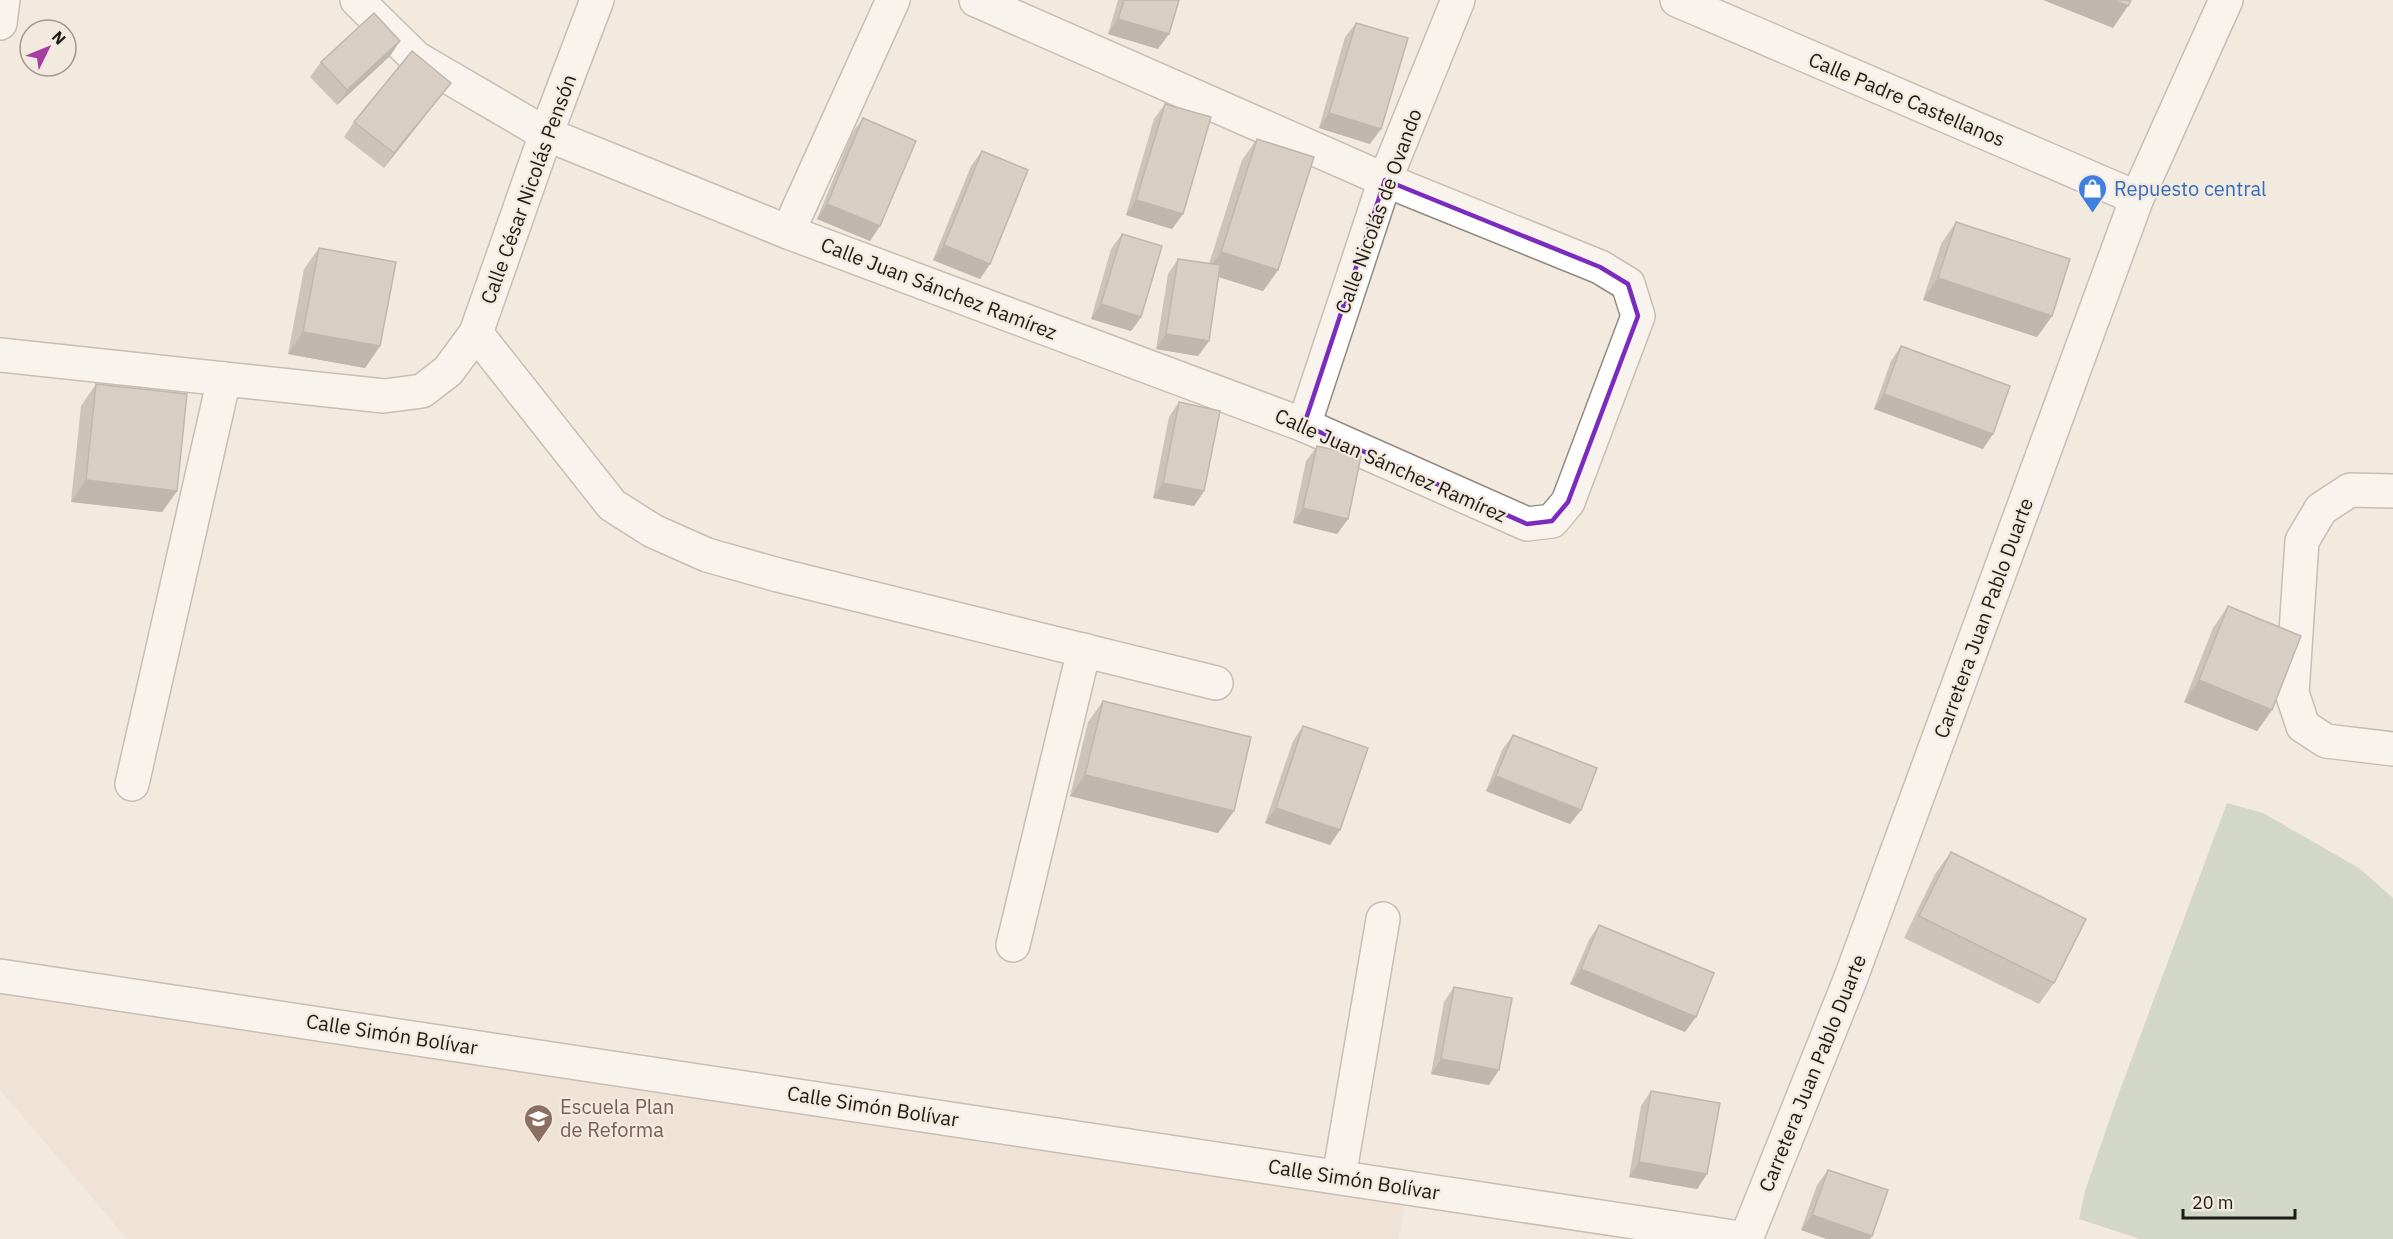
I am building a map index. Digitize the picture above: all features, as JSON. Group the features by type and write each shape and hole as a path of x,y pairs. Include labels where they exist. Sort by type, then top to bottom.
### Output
{"street":[{"path":"0,23 3,0"},
{"name":"Calle Juan Sánchez Ramírez","path":"357,0 416,58 546,134 788,232 1304,425 1527,524 1552,521 1568,502 1638,316 1628,284 1600,267 1385,180 976,0"},
{"name":"Calle César Nicolás Pensón","path":"0,355 384,396 422,391 448,371 476,333 546,134 597,0"},
{"path":"788,232 893,0"},
{"name":"Calle Nicolás de Ovando","path":"1304,425 1385,180 1458,0"},
{"name":"Calle Padre Castellanos","path":"1677,0 2138,198"},
{"name":"Carretera Juan Pablo Duarte","path":"1746,1239 1850,980 2138,198 2226,0"},
{"path":"476,333 612,505 653,531 707,555 1216,683"},
{"path":"132,784 224,379"},
{"path":"2393,491 2350,490 2321,509 2302,541 2292,693 2303,726 2326,741 2393,748"},
{"path":"1012,945 1084,650"},
{"path":"1339,1177 1383,919"},
{"name":"Calle Simón Bolívar","path":"0,976 1746,1239"}],"highlighted area":[{"path":"1385,180 1600,267 1628,284 1638,316 1568,502 1552,521 1527,524 1304,425"}],"shaded area":[{"name":"Escuela Plan de Reforma","path":"0,994 1405,1199 1399,1239 127,1239 0,1090"}],"green space":[{"path":"2227,803 2263,813 2359,868 2393,898 2393,1239 2140,1239 2079,1219 2085,1191 2116,1101"}],"building":[{"path":"1124,0 1179,0 1169,34 1118,19"},
{"path":"2113,0 2131,0 2128,6"},
{"path":"374,13 400,41 347,90 321,62"},
{"path":"1356,23 1408,38 1381,129 1329,113"},
{"path":"412,51 451,83 394,153 354,122"},
{"path":"1165,104 1211,117 1183,214 1136,200"},
{"path":"863,118 916,141 880,226 827,204"},
{"path":"1257,139 1314,157 1278,270 1221,252"},
{"path":"982,151 1028,170 990,264 944,245"},
{"path":"1956,222 2070,259 2052,316 1938,278"},
{"path":"1122,234 1162,246 1141,317 1101,304"},
{"path":"319,248 396,262 380,346 303,332"},
{"path":"1178,259 1220,265 1209,341 1166,334"},
{"path":"1901,346 2010,386 1993,434 1884,394"},
{"path":"96,384 187,394 177,491 86,480"},
{"path":"1179,402 1220,411 1204,491 1163,483"},
{"path":"1317,446 1361,456 1348,519 1303,508"},
{"path":"2228,606 2301,636 2272,710 2199,680"},
{"path":"1103,701 1251,737 1234,811 1085,775"},
{"path":"1303,726 1368,748 1340,830 1276,808"},
{"path":"1513,735 1597,768 1581,810 1496,776"},
{"path":"1951,852 2086,919 2054,983 1919,916"},
{"path":"1599,925 1714,973 1696,1017 1581,969"},
{"path":"1454,987 1512,998 1499,1070 1441,1059"},
{"path":"1651,1091 1720,1103 1707,1174 1639,1162"},
{"path":"1828,1170 1888,1190 1872,1236 1812,1215"}],"place":[{"name":"Repuesto central","path":"2093,214"},
{"name":"Escuela Plan de Reforma","path":"539,1144"}]}
